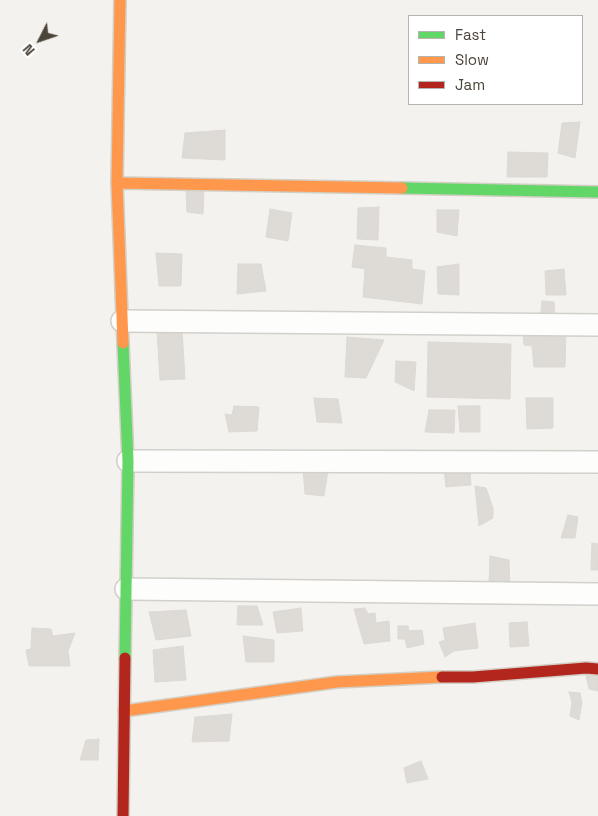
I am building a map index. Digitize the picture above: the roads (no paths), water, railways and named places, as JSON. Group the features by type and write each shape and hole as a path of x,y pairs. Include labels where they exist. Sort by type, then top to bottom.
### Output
{"street":[{"path":"120,0 117,183 128,461 123,816"},
{"path":"117,183 598,192"},
{"path":"122,321 598,325"},
{"path":"128,461 598,462"},
{"path":"126,589 598,594"},
{"path":"124,711 337,682 431,677 473,677 586,668 598,669"}]}
